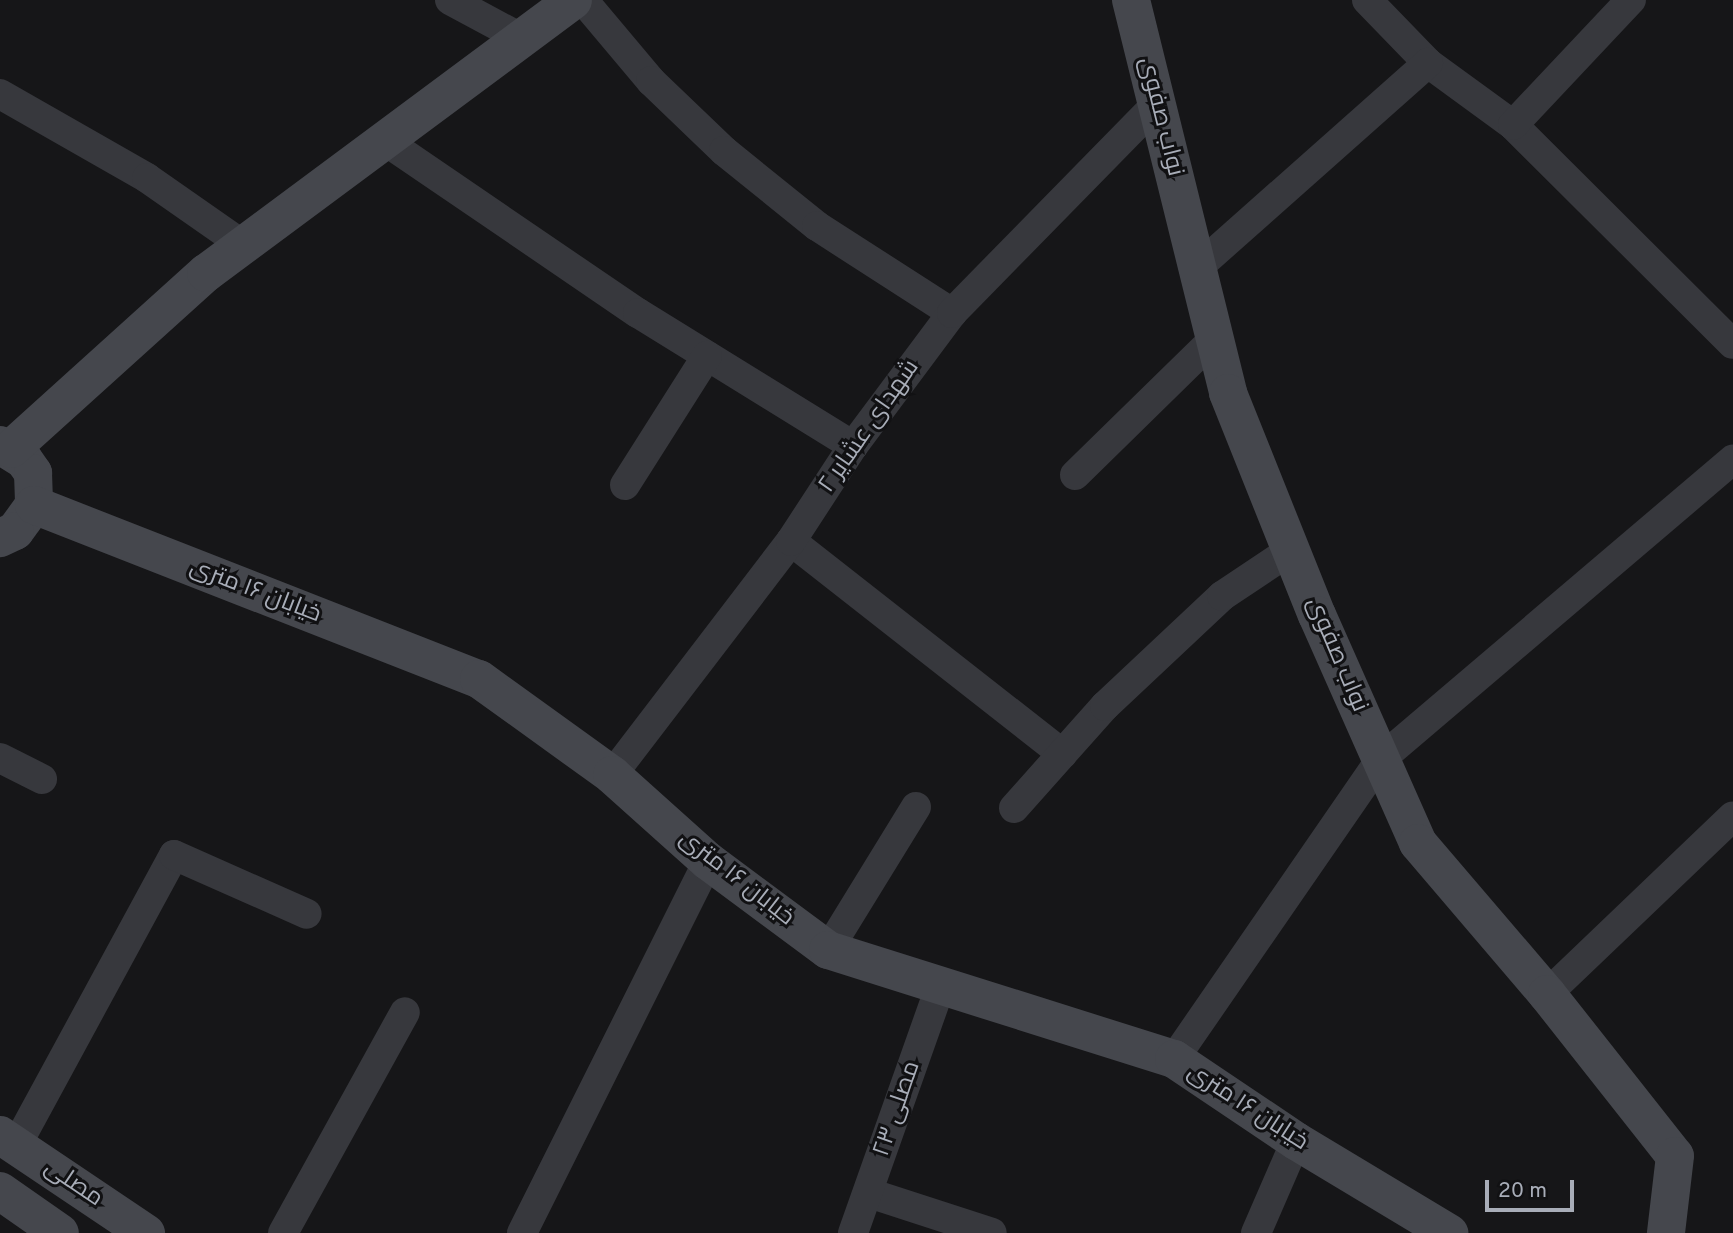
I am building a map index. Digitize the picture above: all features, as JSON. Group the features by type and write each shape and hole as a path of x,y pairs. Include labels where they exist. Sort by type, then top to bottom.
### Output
{"street":[{"path":"450,0 521,38"},
{"path":"0,537 15,531 34,505 33,473 6,447 206,273 573,0"},
{"path":"583,0 650,81 724,151 817,226 952,313"},
{"name":"نواب صفوی","path":"1132,0 1228,393 1291,550 1381,759 1418,843 1547,994 1675,1156 1666,1233"},
{"path":"1367,0 1428,63 1513,125 1733,344"},
{"path":"1513,125 1631,0"},
{"path":"1197,268 1428,63"},
{"path":"0,94 147,178 243,245"},
{"name":"شهدای عشایر ۲","path":"612,775 791,541 853,446 952,313 1157,104"},
{"path":"384,140 707,356 853,446"},
{"path":"1075,475 1215,338"},
{"path":"625,485 707,356"},
{"path":"1174,1059 1381,759 1733,459"},
{"name":"خیابان ۱۶ متری","path":"34,505 478,679 612,775 708,861 828,950 1174,1059 1296,1141 1449,1233"},
{"path":"791,541 1063,754"},
{"path":"1014,808 1105,706 1222,596 1291,550"},
{"path":"0,758 42,779"},
{"path":"828,950 916,807"},
{"path":"1547,994 1733,816"},
{"path":"8,1141 174,855 307,914"},
{"path":"523,1233 708,861"},
{"name":"مصلی ۲۳","path":"853,1233 941,984"},
{"path":"283,1233 405,1012"},
{"name":"مصلی","path":"8,1141 146,1233"},
{"path":"1256,1233 1296,1141"},
{"name":"مصلی","path":"0,1191 60,1233"},
{"path":"869,1193 992,1233"}]}
